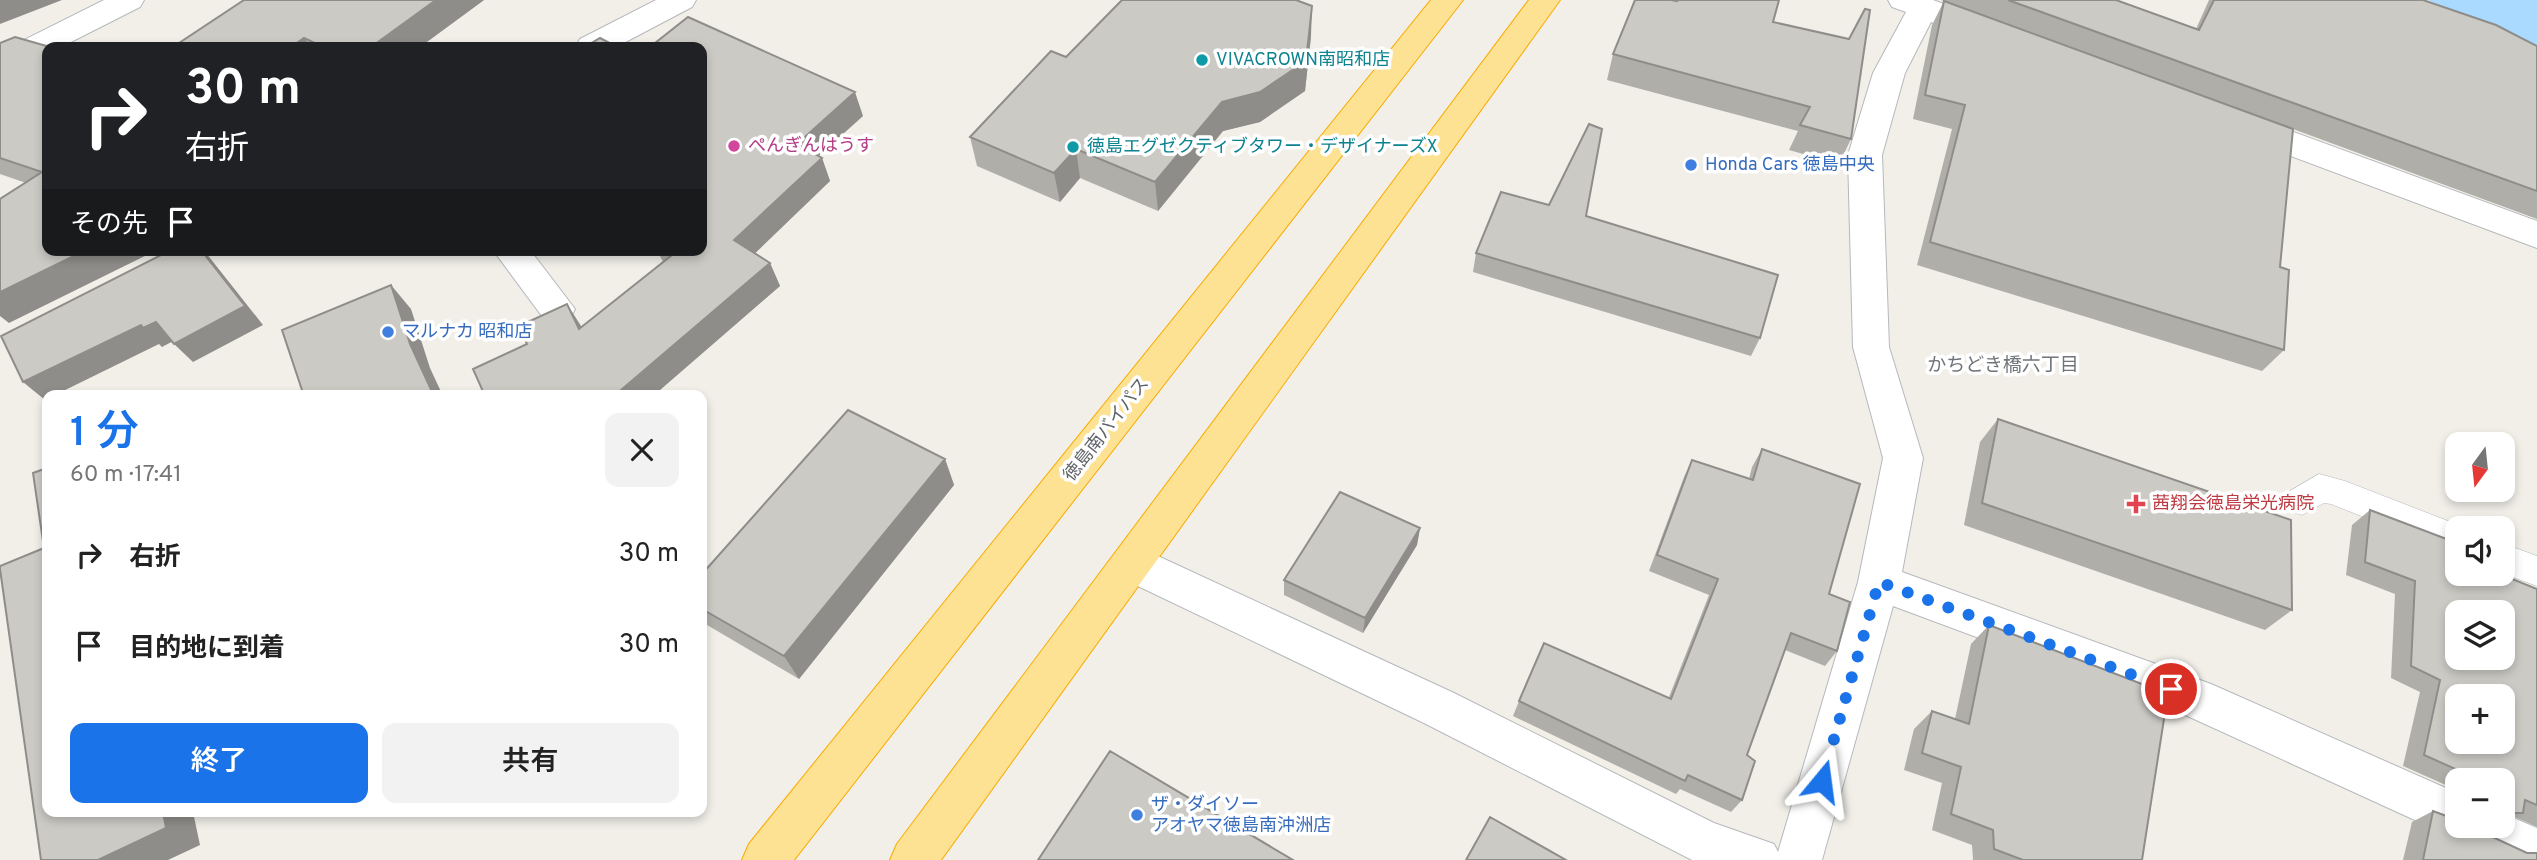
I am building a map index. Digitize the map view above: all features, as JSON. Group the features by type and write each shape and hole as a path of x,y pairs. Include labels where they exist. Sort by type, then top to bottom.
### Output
{"highway":[{"name":"徳島南バイパス","path":"765,860 1448,0"},
{"path":"914,860 1545,0"}],"street":[{"path":"46,42 129,0"},
{"path":"601,42 681,0"},
{"path":"1800,860 1879,582 1903,458 1871,348 1865,155 1913,4 2015,41"},
{"path":"0,65 42,44"},
{"path":"2210,114 2537,235"},
{"path":"515,256 557,309"},
{"path":"1133,564 1439,708 1706,843 1758,860"},
{"path":"1879,582 2196,698 2445,811"},
{"path":"2506,838 2537,852"}],"lane":[{"path":"2302,501 2319,488 2334,491 2445,535"},
{"path":"2515,563 2537,571"}],"water":[{"path":"2428,0 2537,0 2537,53"}],"building":[{"path":"244,0 436,0 378,42 312,42 304,38 298,42 181,42"},
{"path":"1122,0 1296,0 1312,6 1306,61 1260,92 1222,102 1155,182 1076,149 1054,173 970,137 1051,51 1066,57"},
{"path":"1635,0 1779,0 1773,22 1849,39 1865,9 1870,10 1851,139 1800,125 1810,107 1613,54"},
{"path":"2008,0 2116,0 2199,30 2214,0 2423,0 2496,25 2537,46 2537,191"},
{"path":"1944,1 2293,129 2280,267 2289,270 2284,350 1930,242 1965,105 1925,95"},
{"path":"688,17 855,92 797,144 822,158 734,240 770,263 621,390 482,390 473,369 527,344 519,326 567,304 579,329 671,256 707,256 707,42 656,42"},
{"path":"15,37 42,45 42,172 0,158 0,43"},
{"path":"1589,124 1602,129 1586,216 1778,275 1760,338 1476,253 1501,192 1549,205"},
{"path":"42,172 42,256 74,256 0,292 0,199"},
{"path":"159,256 206,256 245,306 174,344 156,322 143,328 141,325 23,382 1,336"},
{"name":"マルナカ 昭和店","path":"391,285 410,344 431,390 302,390 282,330"},
{"path":"848,410 945,459 784,656 707,612 707,568"},
{"path":"1998,419 2291,520 2292,610 1982,503"},
{"path":"1762,449 1860,484 1829,594 1850,602 1837,651 1791,633 1747,755 1755,761 1742,800 1688,775 1685,781 1519,701 1544,643 1671,699 1718,579 1657,555 1692,460 1753,480"},
{"path":"42,470 42,534 33,473"},
{"path":"1340,492 1420,528 1365,618 1284,580"},
{"path":"2370,510 2445,538 2445,586 2515,586 2515,580 2537,589 2537,805 2525,800 2523,813 2515,813 2515,768 2453,768 2424,755 2440,680 2411,666 2415,581 2365,562"},
{"path":"42,549 42,817 164,817 166,828 98,860 41,860 0,566"},
{"path":"1989,625 2160,691 2164,719 2142,860 2023,860 1994,849 1993,830 1951,814 1961,767 1922,753 1932,711 1969,724"},
{"name":"ザ・ダイソー アオヤマ徳島南沖洲店","path":"1110,751 1293,860 1038,860"},
{"path":"2433,811 2445,816 2445,838 2495,838 2527,853 2537,853 2537,860 2423,860"},
{"path":"1490,817 1566,860 1466,860"}],"place":[{"name":"VIVACROWN南昭和店","path":"1202,60"},
{"name":"ぺんぎんはうす","path":"734,146"},
{"name":"徳島エグゼクティブタワー・デザイナーズX","path":"1073,147"},
{"name":"Honda Cars 徳島中央","path":"1691,165"},
{"name":"マルナカ 昭和店","path":"388,332"},
{"name":"茜翔会徳島栄光病院","path":"2136,504"},
{"name":"ザ・ダイソー アオヤマ徳島南沖洲店","path":"1137,815"}],"district":[{"name":"かちどき橋六丁目","path":"2003,366"}],"route":[{"path":"1822,781 1879,582 2171,689"}]}
